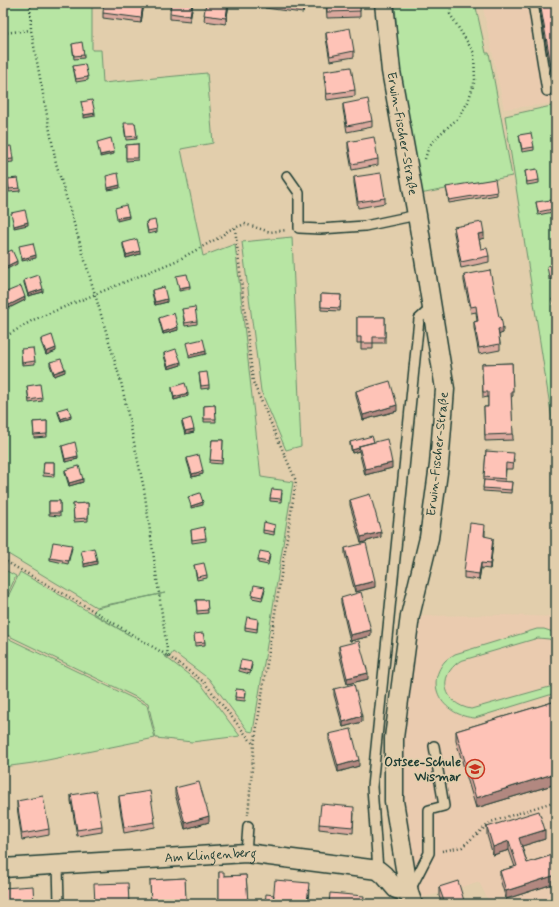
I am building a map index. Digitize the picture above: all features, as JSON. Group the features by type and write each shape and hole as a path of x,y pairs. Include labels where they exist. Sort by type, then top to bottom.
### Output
{"street":[{"name":"Erwin-Fischer-Straße","path":"384,3 391,71 417,215 445,389 440,458 429,538 410,616 394,738 394,801 411,898"},
{"name":"Am Klingenberg","path":"3,868 246,853 378,870"},
{"path":"378,870 396,889 411,898"}],"lane":[{"path":"532,3 547,91"},
{"path":"287,176 298,193 299,228 320,229 365,226 417,215"},
{"path":"378,870 372,787 420,319 432,307"},
{"path":"411,898 429,853 429,810 444,806 434,746"},
{"path":"246,853 248,826"},
{"path":"58,865 59,904"}],"path":[{"path":"30,3 31,30 56,163 121,382 144,489 168,656"},
{"path":"424,162 429,146 458,118 468,102 475,80 474,53 450,14 451,3"},
{"path":"3,33 31,30"},
{"path":"3,338 33,320 178,260 220,237 229,230 245,224 270,232 299,228"},
{"path":"235,228 253,382 296,481 254,745 248,826"},
{"path":"3,560 87,607 168,656 204,682 254,745"},
{"path":"429,853 462,847 491,822 556,801"}],"shaded area":[{"path":"482,3 556,3 556,103 504,109"},
{"name":"Ostsee-Schule Wismar","path":"502,615 556,617 556,904 490,904 479,882 422,898 409,893 394,801 410,616"}],"green space":[{"path":"3,3 92,3 92,50 101,50 103,83 207,73 213,143 181,149 203,256 235,244 261,477 293,482 253,732 248,731 209,679 173,652 169,658 163,655 201,684 240,736 192,742 156,738 148,703 3,633 3,607 20,572 131,636 93,613 96,608 165,593 96,607 3,551"},
{"path":"395,3 475,3 486,53 489,53 512,176 420,194 399,71"},
{"path":"556,105 556,445 505,116"},
{"path":"292,237 301,446 286,450 261,391 242,242"},
{"path":"3,569 16,576 3,604"},
{"path":"537,629 544,629 556,633 556,642 549,639 538,638 460,661 452,667 448,675 446,689 449,696 455,702 471,709 553,686 556,683 556,693 475,718 464,716 455,712 440,698 436,681 439,671 445,661 449,658 455,654"},
{"path":"3,636 147,705 155,738 33,763 3,767"}],"building":[{"path":"104,3 143,3 141,18 103,13"},
{"path":"171,3 192,3 190,16 170,13"},
{"path":"206,3 228,3 226,18 204,15"},
{"path":"291,3 303,3 303,5"},
{"path":"327,3 360,3 360,11 327,12"},
{"path":"540,3 556,3 556,82 554,82"},
{"path":"350,28 354,51 330,56 326,33"},
{"path":"82,42 84,55 74,56 72,44"},
{"path":"85,64 88,77 76,79 73,66"},
{"path":"351,67 355,90 327,94 324,71"},
{"path":"368,99 372,121 347,126 343,104"},
{"path":"92,100 95,113 84,115 81,102"},
{"path":"3,111 5,124 3,124"},
{"path":"124,123 135,123 137,136 126,137"},
{"path":"531,133 534,147 522,149 519,135"},
{"path":"374,137 378,159 352,164 348,142"},
{"path":"111,138 114,152 100,155 97,142"},
{"path":"138,144 138,158 126,158 126,145"},
{"path":"11,146 13,159 3,160 3,147"},
{"path":"537,169 539,180 527,182 525,171"},
{"path":"118,173 120,185 108,188 106,176"},
{"path":"381,173 385,198 358,202 354,177"},
{"path":"18,178 20,188 9,189 8,179"},
{"path":"495,179 497,192 449,200 446,187"},
{"path":"551,200 553,209 538,212 536,202"},
{"path":"126,205 129,216 117,218 115,208"},
{"path":"25,210 28,222 14,226 11,213"},
{"path":"3,217 6,229 3,229"},
{"path":"155,220 157,229 148,231 146,222"},
{"path":"482,222 484,233 478,234 481,249 487,248 489,256 461,262 454,227"},
{"path":"137,239 140,251 126,255 123,243"},
{"path":"33,243 36,255 22,259 19,246"},
{"path":"12,250 17,261 3,268 3,254"},
{"path":"555,264 556,275 549,277 547,266"},
{"path":"490,270 499,317 501,317 503,328 498,329 500,344 479,348 474,322 478,321 476,306 471,307 464,275"},
{"path":"187,274 190,286 179,288 176,276"},
{"path":"39,275 43,289 28,294 24,280"},
{"path":"21,286 25,297 9,305 4,293"},
{"path":"164,287 167,299 155,302 152,290"},
{"path":"321,294 341,295 340,308 321,307"},
{"path":"552,299 556,299 556,309 554,310"},
{"path":"195,307 197,321 185,323 182,309"},
{"path":"174,313 178,327 163,332 159,318"},
{"path":"357,317 385,317 385,337 373,337 373,343 361,343 361,337 357,337"},
{"path":"52,335 56,348 46,352 41,339"},
{"path":"203,339 206,351 189,355 186,343"},
{"path":"33,348 35,361 22,363 21,349"},
{"path":"176,349 181,362 168,366 164,353"},
{"path":"61,359 65,369 54,373 50,362"},
{"path":"512,363 513,391 511,391 513,434 485,435 484,407 488,407 488,392 483,392 482,364"},
{"path":"207,372 209,385 201,386 199,373"},
{"path":"390,381 397,405 363,415 356,391"},
{"path":"185,383 188,393 174,397 172,387"},
{"path":"40,384 42,398 29,400 27,386"},
{"path":"215,405 216,419 204,419 204,406"},
{"path":"68,407 71,415 61,419 58,410"},
{"path":"191,418 194,429 185,431 182,421"},
{"path":"47,421 47,434 34,435 33,422"},
{"path":"372,436 374,442 359,446 359,448 352,450 350,442"},
{"path":"387,439 392,463 365,469 359,446"},
{"path":"212,440 223,440 222,461 210,460"},
{"path":"75,442 78,456 65,459 62,446"},
{"path":"486,451 514,453 513,464 506,463 505,479 484,477"},
{"path":"199,455 203,471 192,474 187,458"},
{"path":"44,462 54,462 54,474 43,473"},
{"path":"79,466 83,479 69,483 65,470"},
{"path":"484,480 512,482 511,490 483,488"},
{"path":"272,489 282,490 281,499 270,498"},
{"path":"200,493 203,502 191,506 188,497"},
{"path":"370,494 381,532 361,537 350,500"},
{"path":"49,501 60,501 60,513 49,513"},
{"path":"88,503 88,518 74,519 73,504"},
{"path":"264,522 275,525 274,532 263,530"},
{"path":"470,523 485,525 484,536 493,538 490,564 481,563 479,574 464,572"},
{"path":"204,527 206,538 192,540 191,530"},
{"path":"53,542 72,545 68,561 50,558"},
{"path":"366,543 375,581 355,586 345,548"},
{"path":"94,548 97,561 84,564 81,551"},
{"path":"260,551 270,553 268,562 258,560"},
{"path":"204,563 207,575 197,577 194,565"},
{"path":"254,585 265,587 262,597 252,595"},
{"path":"361,592 371,630 350,635 341,598"},
{"path":"196,600 207,600 208,610 197,611"},
{"path":"247,617 258,619 257,629 245,627"},
{"path":"203,633 205,642 195,643 194,634"},
{"path":"359,641 368,673 347,678 339,646"},
{"path":"241,660 252,662 250,671 239,668"},
{"path":"354,684 362,716 343,722 334,689"},
{"path":"236,689 246,690 245,698 235,697"},
{"path":"556,701 556,773 476,798 456,731"},
{"path":"351,729 359,760 338,766 329,734"},
{"path":"199,782 209,816 185,823 175,788"},
{"path":"96,791 102,826 77,830 71,795"},
{"path":"150,791 155,822 124,827 119,796"},
{"path":"43,796 49,829 22,834 17,801"},
{"path":"321,804 354,807 353,827 319,824"},
{"path":"539,811 545,830 519,838 527,863 556,854 556,875 506,891 500,871 517,866 509,841 493,847 487,827"},
{"path":"219,872 224,872 224,876 246,875 248,903 219,904"},
{"path":"185,878 186,900 167,902 167,904 151,904 150,880"},
{"path":"275,880 309,883 307,904 273,902"},
{"path":"458,881 465,904 445,904 439,887"},
{"path":"128,883 129,904 95,904 94,884"},
{"path":"33,886 34,904 3,904 3,888"},
{"path":"330,893 364,896 363,904 329,904"},
{"path":"266,894 274,895 273,904 265,904"}],"place":[{"name":"Ostsee-Schule Wismar","path":"475,769"}]}
